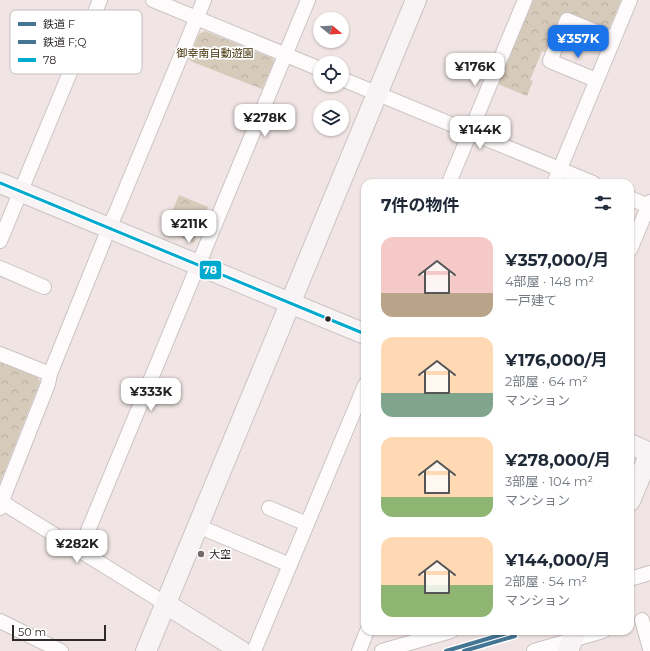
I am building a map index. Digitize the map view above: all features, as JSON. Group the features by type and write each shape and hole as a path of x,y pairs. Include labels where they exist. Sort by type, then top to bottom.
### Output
{"street":[{"path":"96,10 100,0"},
{"path":"153,0 313,66"},
{"path":"204,0 117,210 108,228 1,503 80,550 241,651"},
{"path":"80,550 308,0"},
{"path":"146,651 416,0"},
{"path":"451,179 525,0"},
{"path":"556,179 630,0"},
{"path":"596,80 550,61 564,26 567,20 613,39"},
{"path":"0,240 69,74"},
{"path":"349,82 584,179"},
{"path":"0,183 361,332"},
{"path":"634,199 649,205 634,241"},
{"path":"0,268 44,287"},
{"path":"0,354 50,374"},
{"path":"254,651 361,395"},
{"path":"634,446 650,453 634,491"},
{"path":"269,508 307,524"},
{"path":"198,526 290,565"},
{"path":"634,578 650,573"},
{"path":"641,620 650,649"},
{"path":"0,621 61,651"},
{"path":"359,651 365,635"},
{"path":"382,651 437,635"},
{"path":"534,651 591,635"}],"green space":[{"path":"533,0 621,0 608,31 565,15 548,53 542,51 530,80 533,81 527,96 498,84"},
{"name":"御幸南自動遊園","path":"205,31 272,58 274,61 262,89 190,61 189,58 199,34"},
{"path":"179,195 208,207 194,243 164,230"},
{"path":"0,360 37,375 40,382 0,483"}],"rail line":[{"name":"F","path":"446,651 500,635"},
{"name":"F;Q","path":"464,651 515,636"}],"transit line":[{"name":"78","path":"0,183 361,332"}],"place":[{"name":"大空","path":"201,554"}]}
